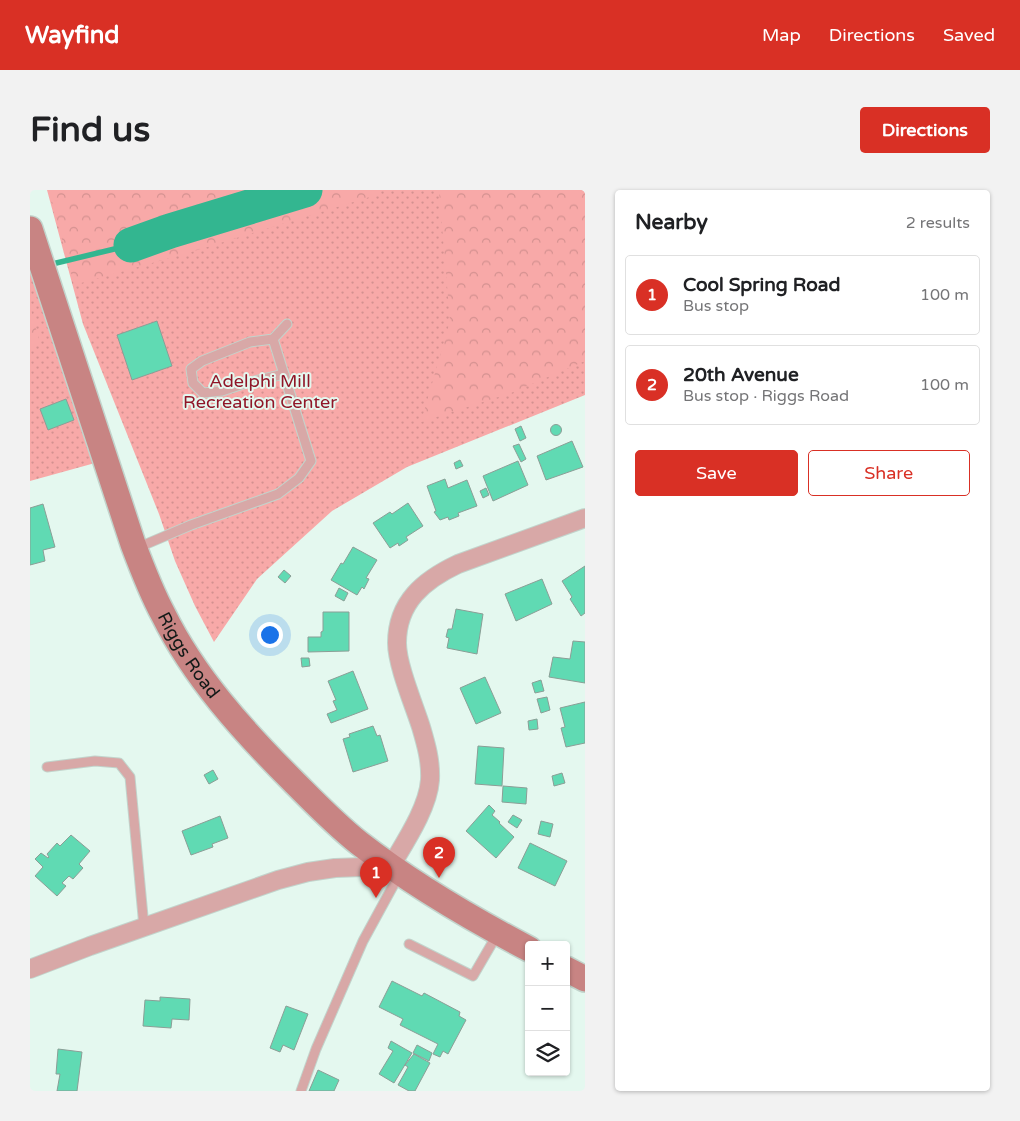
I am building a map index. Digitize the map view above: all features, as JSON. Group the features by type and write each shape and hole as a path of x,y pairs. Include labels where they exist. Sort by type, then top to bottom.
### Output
{"main road":[{"name":"Riggs Road","path":"30,230 135,549 163,616 185,652 214,693 254,742 317,805 358,842 424,889 525,948"},
{"path":"570,972 585,980"}],"street":[{"path":"30,969 278,880 308,872 335,868 396,869 427,794 430,780 428,753 397,644 399,625 411,597 439,573 458,564 585,518"}],"lane":[{"path":"284,374 222,391 204,393 193,383 191,369 202,361 250,342 273,339 287,324"},
{"path":"135,549 192,525 278,494 298,478 311,461 273,339"},
{"path":"47,768 95,761 119,763 130,777 144,927"},
{"path":"301,1091 316,1049 396,869"},
{"path":"409,944 473,976 498,933"}],"green space":[{"name":"Adelphi Mill Recreation Center","path":"47,190 585,190 585,395 407,467 332,511 257,579 214,642 195,606 175,561 159,514 83,324"},
{"path":"49,190 383,190 373,196 191,252 74,285"},
{"path":"439,190 585,190 585,361 511,393 421,422 450,321"},
{"path":"30,254 95,463 30,481"},
{"path":"30,306 39,340 30,350"}],"building":[{"path":"157,321 172,366 132,380 117,335"},
{"path":"66,399 74,420 48,430 40,409"},
{"path":"556,424 562,430 556,436 550,430"},
{"path":"521,426 526,438 520,441 515,429"},
{"path":"572,441 583,467 546,480 537,456"},
{"path":"519,444 526,459 521,462 513,446"},
{"path":"460,460 463,466 456,469 454,463"},
{"path":"518,461 528,485 493,501 483,476"},
{"path":"445,479 448,488 467,480 477,506 458,513 459,516 449,520 448,517 440,520 434,512 436,511 427,486"},
{"path":"486,488 489,495 483,498 480,491"},
{"path":"408,503 423,526 406,537 408,540 399,546 398,543 390,548 373,523 390,512 392,514"},
{"path":"43,504 55,547 43,550 45,561 30,565 30,508"},
{"path":"353,547 377,560 366,578 369,579 364,589 362,587 357,595 331,580"},
{"path":"585,566 585,613 581,616 570,599 572,597 562,581"},
{"path":"284,570 291,576 285,583 278,577"},
{"path":"542,579 552,604 516,621 505,594"},
{"path":"339,588 348,593 344,601 335,596"},
{"path":"456,609 483,614 477,654 447,648 449,638 446,637 448,629 452,629"},
{"path":"323,612 349,612 349,651 308,652 308,637 321,637 321,632 323,631"},
{"path":"573,641 585,642 585,683 549,677 553,657 570,659"},
{"path":"301,658 309,658 310,666 302,667"},
{"path":"353,671 368,709 331,723 327,714 337,710 333,701 336,700 328,681"},
{"path":"485,677 501,713 476,724 460,688"},
{"path":"541,680 544,691 535,693 532,683"},
{"path":"547,697 550,710 541,713 537,699"},
{"path":"585,702 585,743 566,747 561,728 565,727 560,708"},
{"path":"537,719 538,729 529,730 528,721"},
{"path":"373,726 377,736 380,735 388,761 353,772 343,739 350,737 349,734"},
{"path":"478,746 504,748 502,786 475,784"},
{"path":"213,770 218,779 209,784 204,775"},
{"path":"562,773 565,783 554,786 552,776"},
{"path":"503,786 527,788 526,804 502,802"},
{"path":"489,805 495,811 492,815 514,837 496,858 466,831"},
{"path":"513,815 522,820 517,828 508,822"},
{"path":"220,816 228,838 212,844 213,847 191,855 182,831"},
{"path":"541,821 553,824 550,837 538,834"},
{"path":"71,835 90,851 79,864 83,868 73,879 69,876 62,883 66,886 57,896 35,876 43,867 35,859 41,853 48,858 47,854 57,843 60,846"},
{"path":"530,843 567,861 555,886 518,868"},
{"path":"392,981 422,996 424,993 460,1012 459,1016 466,1020 448,1054 443,1051 440,1057 433,1054 438,1044 400,1025 403,1019 379,1007"},
{"path":"160,997 190,999 189,1020 172,1019 171,1028 143,1026 145,1000 160,1001"},
{"path":"286,1006 308,1014 294,1050 283,1045 280,1052 270,1048"},
{"path":"391,1041 412,1053 394,1083 379,1074 393,1051 388,1048"},
{"path":"417,1045 432,1053 429,1061 413,1053"},
{"path":"58,1049 82,1052 77,1091 57,1091 60,1074 56,1074"},
{"path":"414,1054 430,1063 415,1091 409,1091 398,1085 408,1067 405,1065"},
{"path":"318,1070 339,1080 334,1091 309,1091"}],"waterway":[{"path":"131,245 170,231 305,190"},
{"path":"48,265 131,245"}],"place":[{"name":"20th Avenue","path":"439,878"},
{"name":"Cool Spring Road","path":"376,898"}]}
